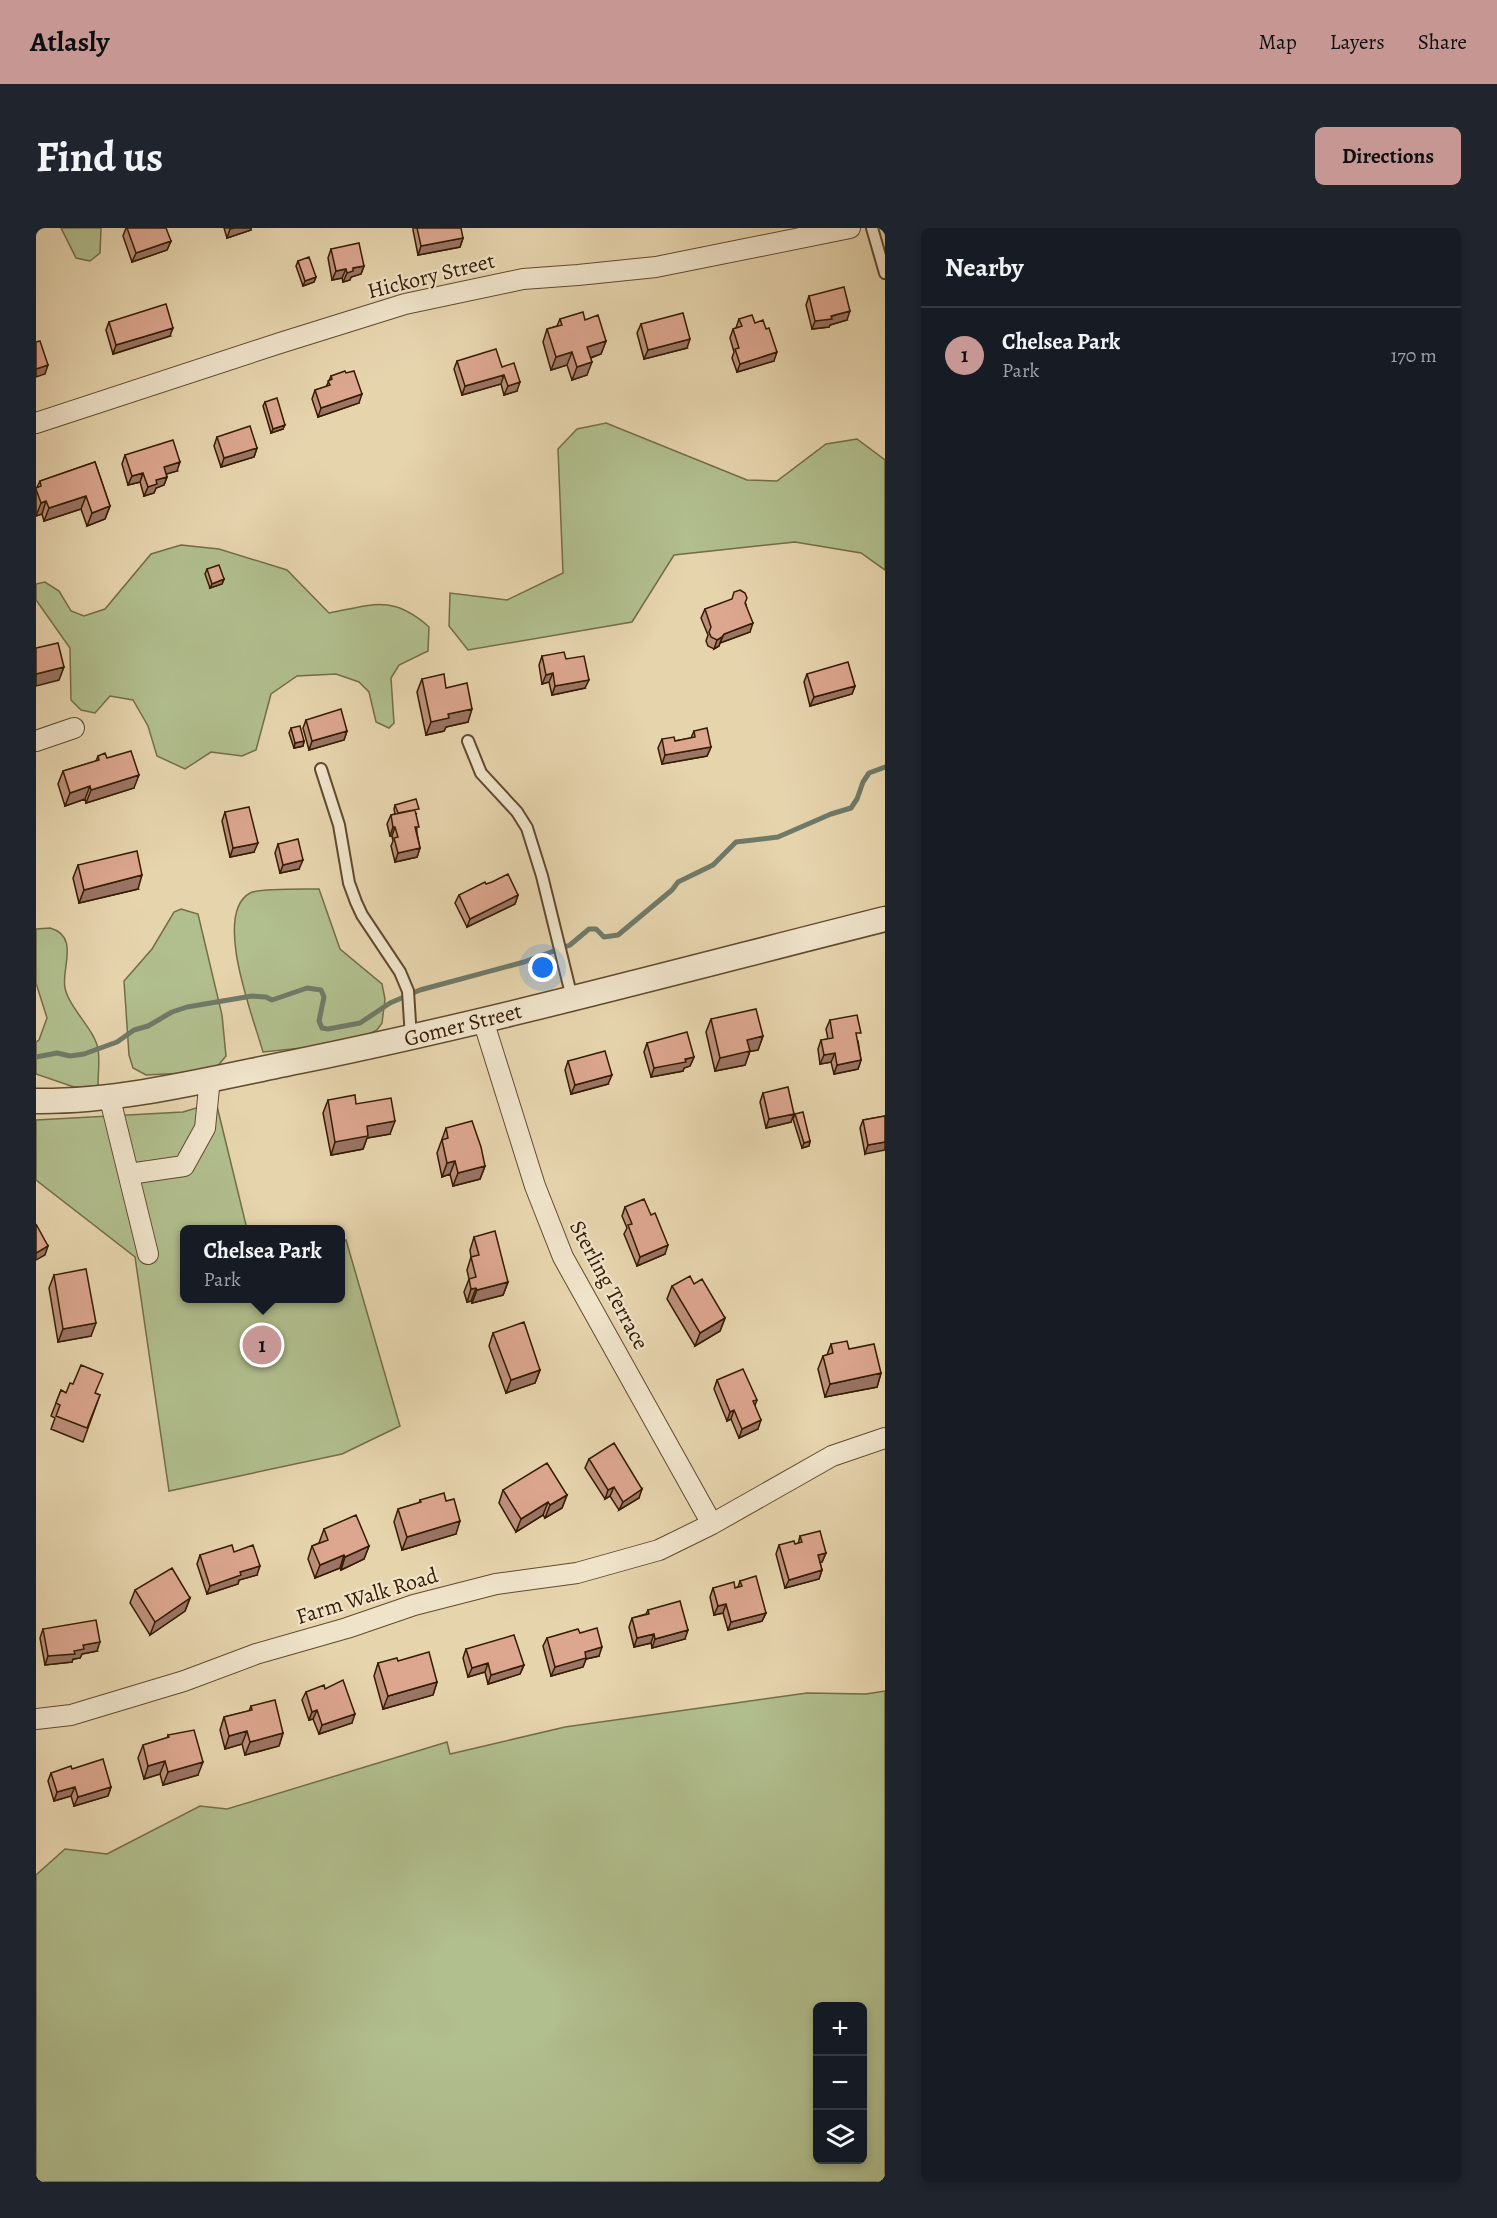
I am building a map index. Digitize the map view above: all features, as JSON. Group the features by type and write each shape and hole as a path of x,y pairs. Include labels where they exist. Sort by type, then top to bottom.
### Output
{"street":[{"name":"Hickory Street","path":"36,423 405,304 523,279 656,267 850,228"},
{"path":"36,741 74,728"},
{"name":"Gomer Street","path":"36,1101 58,1101 160,1089 411,1038 885,919"},
{"name":"Sterling Terrace","path":"483,1020 535,1185 563,1257 712,1524"},
{"path":"129,1174 184,1166 205,1128 210,1078"},
{"path":"109,1095 148,1254"},
{"name":"Farm Walk Road","path":"36,1719 71,1715 414,1605 496,1584 577,1573 659,1550 712,1524 832,1456 885,1438"}],"lane":[{"path":"872,228 885,273"},
{"path":"468,741 482,773 517,812 527,828 542,876 572,998"},
{"path":"321,769 339,825 349,883 356,902 362,915 400,972 408,991 411,1038"}],"green space":[{"path":"61,228 101,228 100,253 90,261 76,258"},
{"path":"606,423 747,480 777,481 826,444 857,439 885,460 885,570 861,553 795,542 674,555 632,622 468,650 449,626 450,593 507,600 563,573 558,449 577,429"},
{"path":"181,545 219,549 287,570 329,613 370,605 392,606 404,610 429,627 428,651 399,665 391,678 394,723 389,728 376,722 369,692 359,682 336,674 297,676 271,694 256,750 242,756 211,752 185,769 157,756 148,726 133,700 110,696 95,713 81,710 71,700 70,648 36,600 36,584 45,582 59,591 71,611 84,616 105,609 151,554"},
{"path":"319,889 340,949 382,984 385,999 382,1023 377,1030 351,1043 263,1052 245,993 235,944 235,922 239,905 255,891"},
{"path":"181,909 198,914 222,1015 226,1056 215,1069 207,1072 146,1075 133,1068 129,1055 124,981 152,949 174,912"},
{"path":"50,928 59,932 67,945 65,988 71,1003 96,1042 99,1058 98,1086 74,1087 36,1074 36,1042 39,1040 47,1018 36,983 36,929"},
{"path":"216,1102 246,1225 180,1225 180,1303 345,1303 346,1240 400,1426 342,1454 169,1491 135,1257 36,1180 36,1120 183,1112"},
{"path":"885,1691 885,2182 36,2182 36,1875 65,1849 107,1854 200,1806 227,1809 447,1742 450,1754 565,1727 807,1693 866,1694"}],"building":[{"path":"127,228 166,228 171,241 136,253"},
{"path":"417,228 461,228 463,238 421,246"},
{"path":"359,243 364,266 353,268 353,271 347,273 346,269 336,271 331,249"},
{"path":"309,257 316,277 305,281 298,261"},
{"path":"844,287 850,311 831,316 832,319 815,321 809,296"},
{"path":"166,304 173,328 116,345 109,322"},
{"path":"583,312 585,320 598,315 606,341 587,347 592,362 577,367 572,352 556,357 547,329 562,325 560,319"},
{"path":"683,313 690,339 648,350 641,324"},
{"path":"752,315 755,323 763,320 766,329 769,328 777,352 740,364 735,349 739,348 733,329 742,326 739,319"},
{"path":"40,341 48,365 36,369 36,342"},
{"path":"496,349 502,367 514,363 520,382 508,386 504,375 465,386 457,361"},
{"path":"345,371 346,373 354,371 362,394 321,408 315,390 330,385 328,381 332,379 331,376"},
{"path":"277,398 285,425 273,429 265,402"},
{"path":"250,426 257,448 224,458 217,437"},
{"path":"173,440 180,462 164,467 167,477 156,480 157,484 148,487 143,473 132,476 125,455"},
{"path":"95,462 110,506 92,513 86,496 49,508 46,501 41,503 36,489 41,486 40,481"},
{"path":"219,565 224,579 212,584 207,569"},
{"path":"740,590 747,598 745,603 753,623 724,634 717,640 711,637 709,632 711,627 705,609 732,599 734,592"},
{"path":"58,643 64,667 36,674 36,648"},
{"path":"564,652 566,659 584,656 589,680 555,686 553,673 546,675 542,656"},
{"path":"848,662 855,686 814,697 807,674"},
{"path":"444,674 446,688 467,683 472,709 448,714 449,718 431,722 422,679"},
{"path":"341,709 347,731 312,741 306,720"},
{"path":"300,726 304,741 295,743 291,728"},
{"path":"707,728 711,747 665,755 662,739 674,737 675,741 695,737 694,731"},
{"path":"131,751 139,775 91,790 90,786 70,793 63,771 99,760 98,756 105,753 107,758"},
{"path":"416,799 419,809 398,813 395,805"},
{"path":"249,807 258,843 233,848 225,812"},
{"path":"415,810 419,827 415,827 420,848 398,853 394,838 398,837 391,815"},
{"path":"298,839 303,860 283,865 278,844"},
{"path":"137,851 142,875 84,890 78,865"},
{"path":"508,874 518,895 470,919 459,895"},
{"path":"756,1009 763,1036 747,1040 750,1051 720,1058 711,1019"},
{"path":"857,1015 861,1033 856,1033 861,1060 837,1065 835,1053 824,1055 821,1040 833,1038 830,1020"},
{"path":"687,1032 694,1057 685,1059 686,1062 654,1068 647,1043"},
{"path":"605,1051 612,1075 575,1085 568,1061"},
{"path":"788,1087 794,1114 769,1119 763,1093"},
{"path":"355,1095 356,1104 391,1098 395,1121 367,1126 368,1136 335,1142 328,1100"},
{"path":"803,1112 810,1141 804,1143 795,1114"},
{"path":"885,1116 885,1142 868,1145 863,1120"},
{"path":"472,1121 485,1166 458,1173 455,1161 447,1163 442,1140 448,1138 446,1128"},
{"path":"644,1199 651,1215 655,1213 668,1245 640,1257 628,1225 632,1224 625,1207"},
{"path":"36,1224 48,1246 36,1253"},
{"path":"495,1231 508,1282 477,1290 476,1288 471,1289 469,1279 476,1277 471,1257 479,1255 474,1237"},
{"path":"86,1269 96,1323 63,1329 54,1275"},
{"path":"690,1276 694,1284 702,1279 725,1318 700,1333 672,1286"},
{"path":"524,1322 540,1370 511,1380 493,1333"},
{"path":"847,1341 849,1349 874,1344 881,1373 830,1384 823,1356 833,1353 831,1344"},
{"path":"81,1365 103,1374 95,1393 100,1395 87,1428 56,1416 60,1405 56,1403 61,1390 66,1393 70,1383 73,1384"},
{"path":"743,1369 757,1400 753,1401 761,1420 742,1429 734,1410 730,1412 717,1380"},
{"path":"614,1443 642,1489 623,1502 614,1487 608,1490 589,1459"},
{"path":"547,1463 567,1495 550,1505 548,1502 521,1519 503,1490"},
{"path":"444,1493 446,1501 454,1499 460,1521 407,1537 398,1509"},
{"path":"356,1515 369,1546 320,1565 312,1546 328,1540 324,1529"},
{"path":"820,1531 826,1553 818,1555 822,1570 789,1580 779,1545 794,1541 795,1544 802,1542 800,1536"},
{"path":"232,1545 234,1552 253,1545 260,1566 240,1572 241,1575 210,1586 200,1555"},
{"path":"172,1568 190,1598 155,1622 135,1590"},
{"path":"756,1576 766,1613 731,1622 726,1604 718,1606 713,1588 734,1582 735,1588 742,1586 740,1581"},
{"path":"680,1601 688,1630 655,1639 654,1634 637,1638 632,1618 649,1614 648,1610"},
{"path":"96,1620 100,1642 83,1645 84,1649 74,1651 75,1654 48,1656 43,1629"},
{"path":"597,1628 602,1647 585,1652 586,1658 555,1667 547,1638 578,1629 580,1633"},
{"path":"514,1635 524,1665 491,1675 488,1663 472,1668 466,1649"},
{"path":"429,1652 437,1682 388,1696 378,1663 397,1658 398,1661"},
{"path":"343,1680 355,1714 322,1725 317,1710 312,1712 306,1692 324,1685 325,1689"},
{"path":"275,1700 283,1733 250,1742 247,1731 229,1736 224,1717 252,1710 251,1706"},
{"path":"194,1730 203,1762 168,1772 165,1761 148,1766 143,1745 169,1737 168,1735"},
{"path":"103,1759 111,1787 78,1797 75,1787 57,1792 51,1773"}],"waterway":[{"path":"36,1057 57,1053 70,1056 84,1054 117,1042 134,1030 148,1026 172,1012 187,1007 252,996 272,1000 307,988 321,990 324,997 319,1021 322,1028 360,1023 390,1003 420,990 524,962 570,945 589,929 596,929 604,937 618,935 672,890 678,882 713,865 736,842 778,837 831,814 851,808 869,773 885,767"}],"place":[{"name":"Chelsea Park","path":"262,1345"}]}
